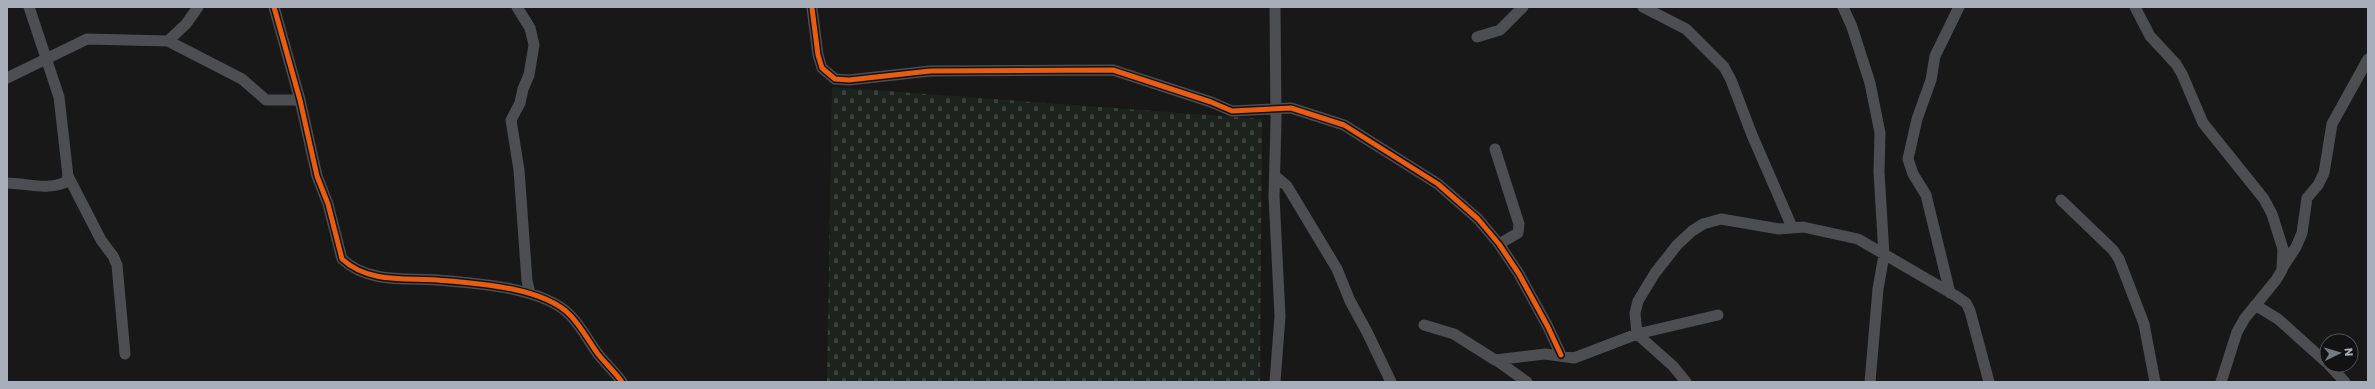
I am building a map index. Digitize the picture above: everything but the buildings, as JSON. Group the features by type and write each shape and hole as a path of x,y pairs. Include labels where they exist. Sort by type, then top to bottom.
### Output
{"street":[{"path":"29,7 59,97 68,176 101,240 113,256 117,265 125,354"},
{"path":"168,41 186,24 198,7"},
{"path":"274,7 300,100 317,176 328,204 339,254 348,264 368,274 387,278 437,280 530,293 570,314 598,354 622,382"},
{"path":"517,7 525,17 534,45 529,75 523,89 520,104 511,120 519,170 527,281 530,293"},
{"path":"1275,7 1276,238 1280,316 1275,382"},
{"path":"1477,36 1500,30 1523,7"},
{"path":"1643,7 1686,29 1724,67 1731,80 1752,135 1792,227"},
{"path":"1843,7 1852,27 1877,114 1881,149 1879,172 1884,255 1878,289 1870,382"},
{"path":"1950,293 1926,195 1913,174 1908,159 1917,119 1931,80 1935,56 1959,7"},
{"path":"2135,7 2150,36 2176,64 2182,74 2203,123 2264,198 2272,214 2283,249 2282,270"},
{"path":"812,8 818,55 822,68 835,79 849,80 930,71 1113,70 1212,102 1232,111 1291,108 1323,117 1344,125 1438,184 1460,201 1499,244 1548,327 1561,355"},
{"path":"7,78 87,39 168,41 242,79 266,100 272,102 300,100"},
{"path":"2221,382 2237,332 2255,305 2276,280 2296,247 2302,233 2307,198 2318,185 2324,173 2332,124 2368,59"},
{"path":"1495,149 1520,224 1518,233 1499,244"},
{"path":"7,183 35,187 58,186 66,182 68,176"},
{"path":"1275,176 1287,186 1337,269 1350,301 1391,382"},
{"path":"2061,200 2113,250 2118,259 2144,324 2155,382"},
{"path":"1686,382 1673,366 1637,334 1634,313 1644,289 1677,245 1692,231 1704,224 1721,219 1779,229 1792,227 1803,228 1858,239 1950,293 1966,303 1970,312 1989,382"},
{"path":"2255,305 2278,319 2319,356"},
{"path":"1495,360 1545,354 1561,355 1567,358 1581,356 1637,334 1718,315"},
{"path":"1424,325 1454,334 1527,382"},
{"path":"2336,373 2345,382"}],"green space":[{"path":"832,87 1262,119 1260,382 827,382"}],"cycle path":[{"path":"274,7 300,100 317,176 328,204 342,259 352,267 375,276 489,285 526,292 543,298 558,306 574,319 598,354 622,382"},
{"path":"812,8 818,55 822,68 835,79 849,80 930,71 1113,70 1211,102 1232,111 1291,108 1344,125 1438,184 1478,219 1499,244 1519,274 1548,327 1561,355"}]}
